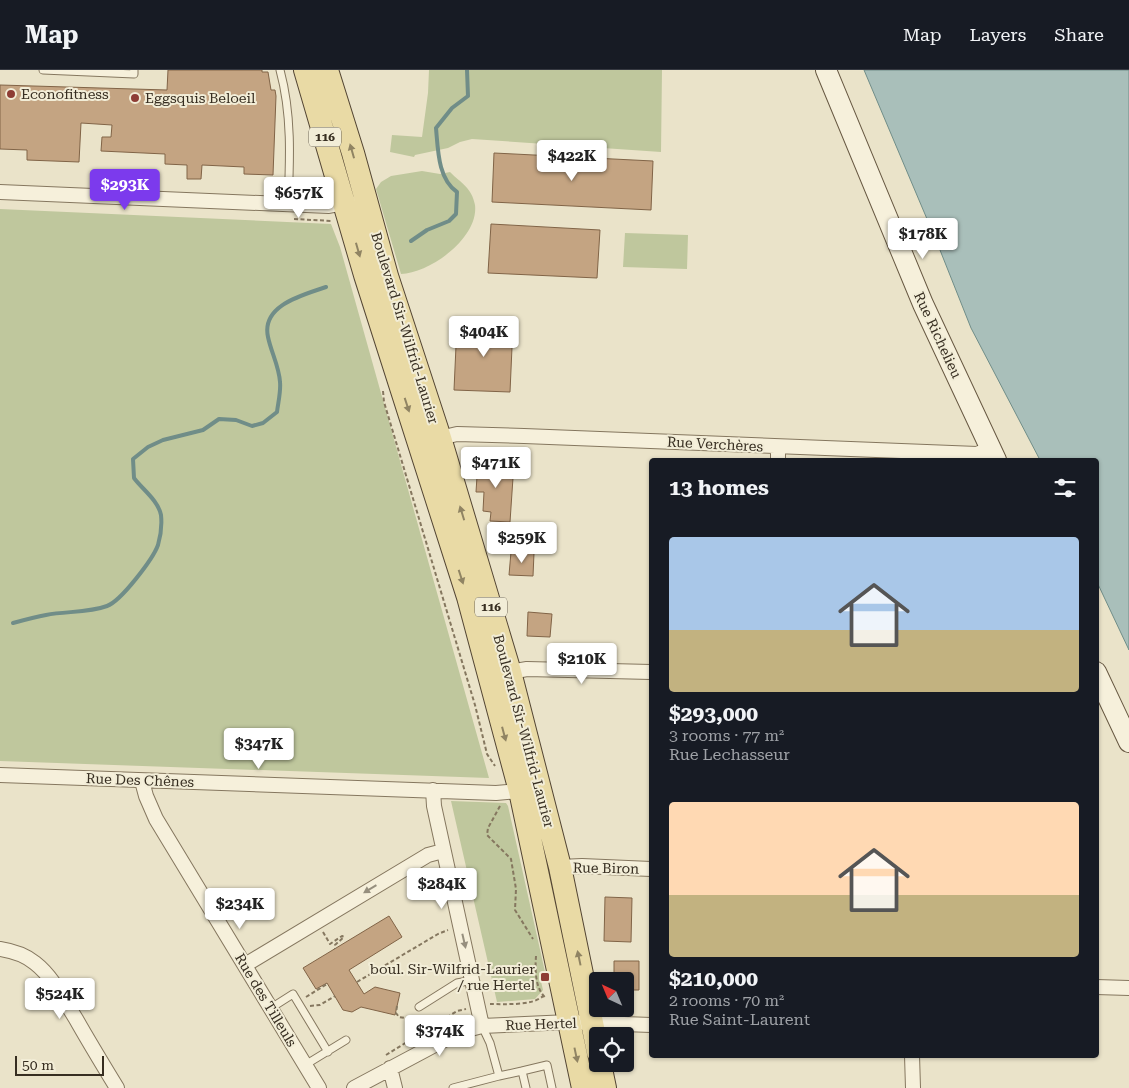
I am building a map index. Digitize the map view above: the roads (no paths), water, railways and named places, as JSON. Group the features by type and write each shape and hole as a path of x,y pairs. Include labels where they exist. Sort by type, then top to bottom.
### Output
{"main road":[{"name":"Boulevard Sir-Wilfrid-Laurier","path":"305,70 348,208 365,275 468,597 511,796 569,1022 583,1088"},
{"name":"Boulevard Sir-Wilfrid-Laurier","path":"327,70 353,153 348,208 387,276 440,438 510,672 560,868 593,1027"},
{"name":"Rue Richelieu","path":"826,70 923,304 994,454"},
{"path":"1099,678 1129,742"},
{"path":"602,1072 606,1088"}],"street":[{"path":"0,192 348,208"},
{"name":"Rue Verchères","path":"440,438 457,434 496,435 778,454 994,454"},
{"path":"510,672 527,669 649,672"},
{"name":"Rue Des Chênes","path":"0,775 433,790 496,793 511,796"},
{"name":"Rue des Tilleuls","path":"142,781 156,819 319,1088"},
{"path":"433,790 434,806 482,1026"},
{"path":"245,965 428,855 444,851"},
{"name":"Rue Biron","path":"560,868 582,866 649,869"},
{"path":"0,948 16,952 28,958 48,976 117,1088"},
{"path":"1099,987 1129,988"},
{"name":"Rue Hertel","path":"354,1088 370,1084 386,1063 463,1031 482,1026 569,1022 649,1025"},
{"path":"912,1058 913,1088"},
{"path":"386,1063 395,1088"}],"lane":[{"path":"43,70 134,74 134,70"},
{"path":"280,70 287,95 290,148 288,204"},
{"path":"420,1007 457,983 473,980"},
{"path":"270,1008 293,994 328,1052"},
{"path":"482,1026 490,1043 499,1076"},
{"path":"305,1065 346,1040"},
{"path":"453,1088 548,1065 552,1088"},
{"path":"522,1071 526,1088"}],"water":[{"path":"864,70 1129,70 1129,650 1099,586 1099,458 1039,458 971,328"}],"waterway":[{"path":"411,241 427,230 449,221 456,214 457,192 446,180 440,163 436,128 452,108 468,96 467,70"},
{"path":"13,623 46,615 85,611 107,606 113,603 128,588 155,551 159,541 161,526 161,515 157,504 134,478 133,459 148,447 163,440 203,430 219,419 236,420 252,426 263,423 277,412 280,382 268,337 268,326 271,317 277,309 286,303 326,287"}],"place":[{"name":"Econofitness","path":"11,94"},
{"name":"Eggsquis Beloeil","path":"135,98"},
{"name":"boul. Sir-Wilfrid-Laurier / rue Hertel","path":"545,977"}]}
